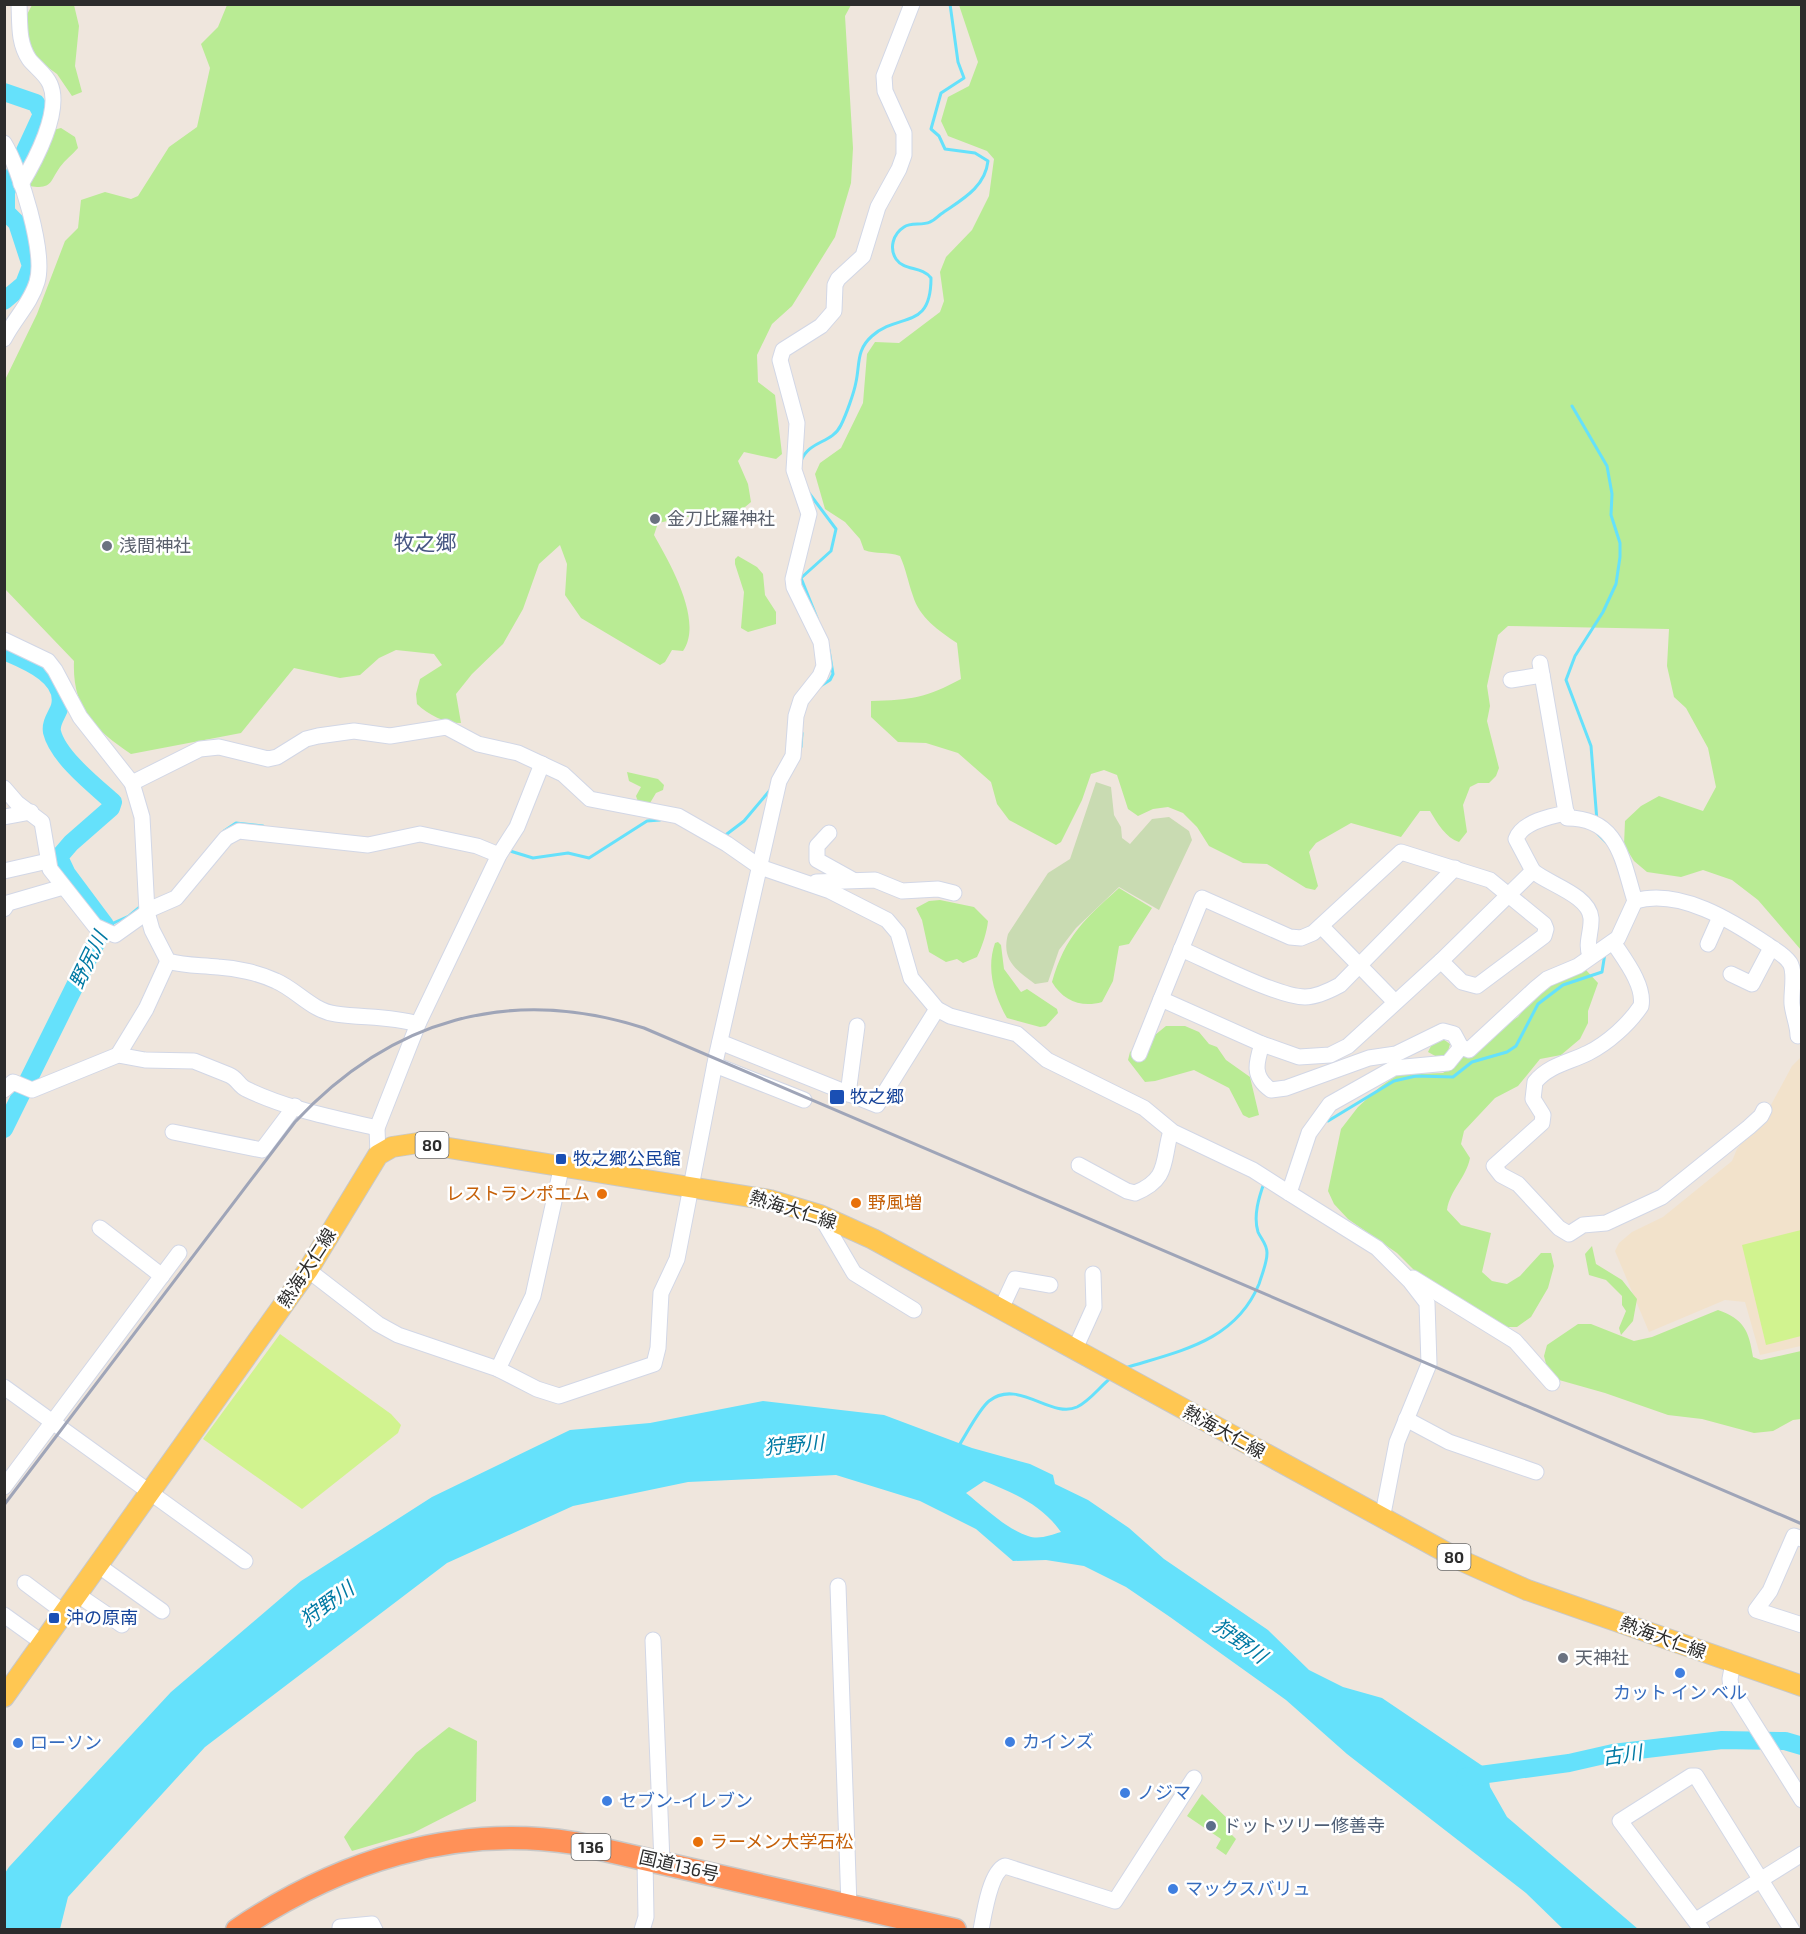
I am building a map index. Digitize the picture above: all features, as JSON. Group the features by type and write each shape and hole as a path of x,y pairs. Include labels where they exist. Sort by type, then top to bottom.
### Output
{"highway":[{"name":"国道136号","path":"237,1929 274,1905 308,1887 423,1845 517,1836 574,1843 956,1929"}],"main road":[{"name":"熱海大仁線","path":"4,1697 151,1494 308,1270 378,1155 392,1147 418,1143 692,1186 770,1200 820,1215 873,1239 1382,1520 1460,1560 1527,1590 1802,1686"}],"street":[{"path":"19,4 20,39 29,59 50,83 53,101 48,126 21,184"},
{"path":"308,1270 378,1324 398,1335 498,1369 537,1389 559,1396 654,1364 657,1357 661,1293 677,1259 715,1065 779,781 795,750 796,716 801,700 820,676 824,666 821,642 794,587 793,579 809,514 794,470 796,423 780,360 783,350 820,326 834,311 835,285 838,279 863,256 878,207 899,169 904,155 904,133 885,91 884,76 912,4"},
{"path":"4,143 16,165 37,239 40,268 32,294 4,339"},
{"path":"4,640 48,661 80,717 132,783 142,817 147,905 152,930 168,961 182,966 219,967 271,978 289,987 314,1007 335,1014 389,1017 418,1024"},
{"path":"1262,1044 1256,1065 1257,1074 1264,1085 1278,1090 1341,1066 1396,1054 1443,1031 1454,1034 1461,1047 1469,1050 1536,988 1618,938 1635,901 1622,857 1608,831 1594,822 1567,818 1541,669 1511,680"},
{"path":"132,783 200,749 219,747 268,759 277,757 306,740 318,736 354,731 390,736 446,727 478,744 518,753 564,774 590,800 678,816 720,840 760,867 830,891 892,924 898,933 912,978 937,1009 950,1016 1017,1034 1047,1060 1144,1108 1171,1131 1252,1170 1377,1248 1403,1273 1424,1299 1429,1311 1429,1364 1396,1444 1382,1520"},
{"path":"378,1155 377,1128 418,1024 502,850 517,827 542,764"},
{"path":"4,788 17,803 42,822 48,861 63,887 104,931 115,935 147,905 176,898 226,838 239,831 368,845 420,834 502,850"},
{"path":"4,817 31,812"},
{"path":"1567,813 1544,818 1517,835 1518,843 1533,871 1565,888 1588,910 1591,919 1588,946 1590,956"},
{"path":"829,833 817,846 817,860 858,882"},
{"path":"1139,1054 1202,898 1290,937 1301,938 1321,926 1401,852 1490,880 1544,924 1546,929 1544,936 1538,942 1477,986 1462,982 1441,961"},
{"path":"4,871 48,861"},
{"path":"1181,949 1281,992 1304,997 1330,991 1359,966 1455,868"},
{"path":"1161,999 1262,1044 1299,1057 1330,1055 1348,1046 1441,961 1533,871"},
{"path":"807,885 820,881 875,880 902,891 938,889 954,893"},
{"path":"4,909 8,903 63,887"},
{"path":"1635,901 1654,898 1678,901 1720,917 1771,948 1790,964 1792,1006 1798,1036"},
{"path":"1708,944 1720,917"},
{"path":"1321,926 1395,1002"},
{"path":"1613,942 1640,989 1643,998 1641,1006 1592,1052 1549,1070 1535,1082 1533,1100 1543,1115 1542,1123 1494,1166 1501,1175 1518,1184 1559,1228 1569,1234 1583,1225 1606,1223 1662,1197 1742,1134 1761,1116 1764,1110"},
{"path":"1731,974 1752,984 1771,948"},
{"path":"118,1055 146,1009 168,961"},
{"path":"720,1042 872,1105 881,1101 937,1009"},
{"path":"848,1094 857,1026"},
{"path":"1289,1193 1309,1133 1330,1104 1394,1068 1448,1063 1461,1047"},
{"path":"10,1087 32,1090 118,1055 145,1060 194,1061 235,1077 247,1090 295,1106 377,1128"},
{"path":"715,1065 804,1100"},
{"path":"173,1132 262,1150 295,1106"},
{"path":"1079,1165 1127,1191 1136,1193 1156,1181 1166,1162 1171,1131"},
{"path":"498,1369 533,1296 562,1165"},
{"path":"820,1215 854,1273 914,1310"},
{"path":"100,1228 162,1275"},
{"path":"4,1487 179,1253"},
{"path":"1403,1273 1515,1341 1552,1383"},
{"path":"1075,1349 1094,1308 1092,1274"},
{"path":"1001,1309 1015,1279 1050,1285"},
{"path":"4,1386 53,1424 245,1561"},
{"path":"1406,1419 1449,1442 1536,1473"},
{"path":"1802,1539 1794,1536 1770,1591 1756,1610 1802,1625"},
{"path":"99,1566 162,1611"},
{"path":"25,1583 65,1613"},
{"path":"838,1586 849,1906"},
{"path":"78,1595 122,1625"},
{"path":"4,1615 43,1643"},
{"path":"642,1929 646,1917 654,1861 653,1640"},
{"path":"1733,1663 1731,1688 1802,1800"},
{"path":"1792,1929 1761,1879 1696,1776 1691,1776 1620,1821 1699,1925 1761,1879 1802,1854"},
{"path":"981,1929 993,1879 999,1868 1005,1866 1115,1901 1194,1779"},
{"path":"340,1929 340,1927 372,1924 375,1929"}],"shaded area":[{"path":"1801,1057 1801,1346 1760,1355 1745,1302 1725,1300 1649,1332 1615,1251 1619,1243 1632,1232 1663,1217 1732,1161 1737,1149 1765,1116 1792,1066"}],"green space":[{"path":"32,5 74,5 79,26 75,66 82,92 72,96 57,74 31,55 29,40 21,26"},
{"path":"227,5 851,5 845,16 853,148 851,183 835,237 792,306 772,324 757,355 758,382 775,395 782,454 776,459 744,452 738,461 748,484 751,502 738,513 706,513 658,523 654,535 668,560 687,608 688,639 683,651 672,650 665,662 660,665 581,618 565,595 567,564 560,545 539,564 523,609 503,644 472,674 456,694 461,723 437,718 417,704 416,694 420,679 442,665 434,654 396,650 379,658 360,675 340,678 294,668 241,733 131,754 106,736 88,716 77,692 74,661 5,589 5,380 37,314 65,241 78,228 81,200 105,192 131,199 138,196 169,147 197,127 210,68 201,44 218,27"},
{"path":"959,5 1801,5 1801,950 1758,900 1732,880 1703,870 1681,877 1647,872 1634,861 1624,845 1625,821 1641,806 1659,796 1703,811 1716,787 1708,748 1686,708 1674,697 1667,666 1669,629 1508,626 1498,635 1487,686 1490,706 1487,721 1499,768 1496,776 1489,783 1478,783 1470,787 1463,805 1467,832 1459,842 1454,840 1442,830 1430,811 1420,811 1401,837 1351,823 1316,843 1309,852 1318,886 1315,890 1306,888 1267,864 1243,863 1209,846 1197,827 1183,813 1168,807 1153,809 1138,816 1128,809 1117,775 1104,770 1091,774 1082,800 1061,842 1056,845 1009,820 997,804 991,782 958,753 926,743 898,742 871,717 871,701 918,697 961,679 957,643 920,611 900,556 864,550 860,539 845,522 825,509 815,474 820,463 841,448 863,403 867,354 875,342 899,343 940,312 944,301 940,272 946,257 972,230 989,196 994,159 987,151 948,136 941,121 948,97 969,86 978,62"},
{"path":"61,128 75,137 78,148 62,164 50,183 43,187 30,186 27,181 49,131"},
{"path":"738,556 757,567 763,574 765,595 776,612 776,624 748,632 741,628 744,592 735,564"},
{"path":"627,772 658,779 664,785 663,790 656,793 650,803 638,802 636,796 641,787 629,781"},
{"path":"1096,782 1111,787 1114,815 1121,827 1122,838 1130,844 1152,819 1169,817 1189,831 1192,840 1159,910 1119,887 1076,928 1059,950 1048,982 1035,984 1016,969 1008,958 1006,943 1008,934 1048,873 1070,859"},
{"path":"1119,888 1152,908 1129,944 1119,946 1113,981 1102,1002 1087,1004 1067,998 1056,989 1052,982 1063,952 1086,919"},
{"path":"940,900 974,907 988,921 977,957 963,963 957,959 946,962 929,952 922,920 916,908 929,901"},
{"path":"998,942 1001,945 1004,969 1021,992 1027,989 1057,1009 1058,1013 1046,1026 1040,1027 1007,1018 998,1000 991,972 992,953 995,943"},
{"path":"1586,970 1598,983 1588,1011 1588,1023 1580,1039 1561,1055 1540,1059 1518,1086 1495,1098 1464,1131 1461,1144 1470,1158 1451,1196 1447,1210 1461,1225 1491,1233 1482,1272 1492,1281 1507,1284 1520,1276 1541,1253 1551,1253 1554,1266 1548,1288 1531,1317 1517,1327 1500,1327 1426,1282 1397,1253 1348,1219 1334,1204 1328,1191 1341,1129 1358,1107 1397,1075 1443,1073 1454,1065 1462,1051 1518,1017 1541,989"},
{"path":"1166,1026 1185,1026 1199,1032 1209,1044 1217,1047 1226,1060 1250,1077 1259,1115 1249,1118 1243,1115 1229,1088 1194,1070 1145,1082 1128,1060 1130,1052 1138,1046 1149,1045 1155,1035"},
{"path":"1443,1039 1450,1044 1447,1055 1439,1058 1428,1052 1433,1042"},
{"path":"1801,1230 1801,1336 1766,1345 1742,1245"},
{"path":"1592,1246 1596,1264 1622,1280 1637,1299 1633,1321 1621,1335 1619,1328 1626,1311 1622,1305 1622,1296 1606,1280 1589,1275 1585,1254"},
{"path":"1718,1310 1734,1317 1744,1327 1750,1340 1753,1357 1761,1360 1801,1351 1801,1419 1793,1420 1773,1431 1754,1433 1702,1419 1668,1415 1559,1380 1548,1372 1544,1356 1547,1345 1578,1324 1591,1324 1634,1341 1652,1337"},
{"path":"280,1334 391,1414 401,1425 398,1433 302,1509 203,1439"},
{"path":"449,1727 477,1741 476,1801 413,1833 352,1851 344,1837 350,1829 416,1753"},
{"path":"1202,1794 1232,1823 1227,1830 1236,1839 1226,1855 1216,1848 1221,1839 1187,1816"}],"water":[{"name":"狩野川","path":"763,1401 884,1415 972,1448 1030,1464 1053,1475 1055,1484 1088,1500 1129,1528 1164,1559 1268,1630 1309,1670 1343,1687 1382,1698 1487,1769 1490,1787 1507,1817 1638,1929 1563,1929 1526,1893 1347,1754 1286,1700 1126,1587 1084,1566 1046,1560 1013,1561 976,1529 920,1501 836,1475 688,1482 573,1506 447,1563 205,1747 68,1897 60,1929 5,1929 5,1873 9,1867 171,1692 301,1581 432,1497 570,1430 650,1423","holes":["984,1481 1017,1495 1036,1507 1061,1532 1045,1537 1028,1536 1003,1523 966,1493"]}],"waterway":[{"path":"801,461 809,449 832,436 841,425 855,387 861,352 867,341 882,329 912,318 926,306 930,295 931,278 923,272 899,263 893,250 893,241 897,233 907,226 927,223 935,219 971,192 986,170 988,161 975,153 945,149 939,136 931,129 941,93 964,78 958,62 950,4"},
{"name":"野尻川","path":"4,92 36,103 42,114 6,192 6,212 17,223 31,266 24,284 4,301"},
{"path":"1572,406 1607,466 1612,494 1611,515 1620,543 1616,584 1603,612 1575,656 1566,680 1591,746 1597,821"},
{"path":"809,493 836,529 831,551 801,578 817,618"},
{"path":"819,687 830,680 833,674 829,650"},
{"name":"野尻川","path":"4,651 33,664 51,678 57,686 60,706 52,728 56,742 69,761 113,802 111,808 71,843 59,857 67,874 105,925 4,1129"},
{"path":"801,747 802,733"},
{"path":"723,837 744,821 771,789"},
{"path":"507,850 533,858 568,853 589,858 647,821 660,820"},
{"path":"224,831 236,823 263,826"},
{"path":"1597,833 1607,843"},
{"path":"109,925 129,916 141,906"},
{"path":"1328,1121 1394,1081 1416,1076 1453,1077 1472,1062 1507,1052 1516,1046 1538,1004 1563,985 1602,972 1605,953"},
{"path":"1125,1368 1203,1341 1220,1332 1249,1304 1259,1284 1267,1257 1266,1247 1258,1232 1256,1220 1264,1183"},
{"path":"958,1447 985,1405 1000,1395 1023,1396 1056,1408 1067,1409 1082,1404 1112,1377"},
{"name":"古川","path":"1465,1777 1569,1763 1613,1753 1722,1740 1785,1741 1802,1746"}],"railway":[{"path":"4,1505 295,1122 332,1087 371,1058 412,1036 455,1020 500,1012 546,1010 594,1015 644,1028 1802,1524"}],"place":[{"name":"金刀比羅神社","path":"655,519"},
{"name":"浅間神社","path":"107,546"},
{"name":"牧之郷","path":"837,1097"},
{"name":"牧之郷公民館","path":"561,1159"},
{"name":"レストランポエム","path":"602,1194"},
{"name":"野風増","path":"856,1203"},
{"name":"沖の原南","path":"54,1618"},
{"name":"天神社","path":"1563,1658"},
{"name":"カット イン ベル","path":"1680,1673"},
{"name":"カインズ","path":"1010,1742"},
{"name":"ローソン","path":"18,1743"},
{"name":"ノジマ","path":"1125,1793"},
{"name":"セブン-イレブン","path":"607,1801"},
{"name":"ドットツリー修善寺","path":"1211,1826"},
{"name":"ラーメン大学石松","path":"698,1842"},
{"name":"マックスバリュ","path":"1173,1889"}],"district":[{"name":"牧之郷","path":"425,543"}]}
